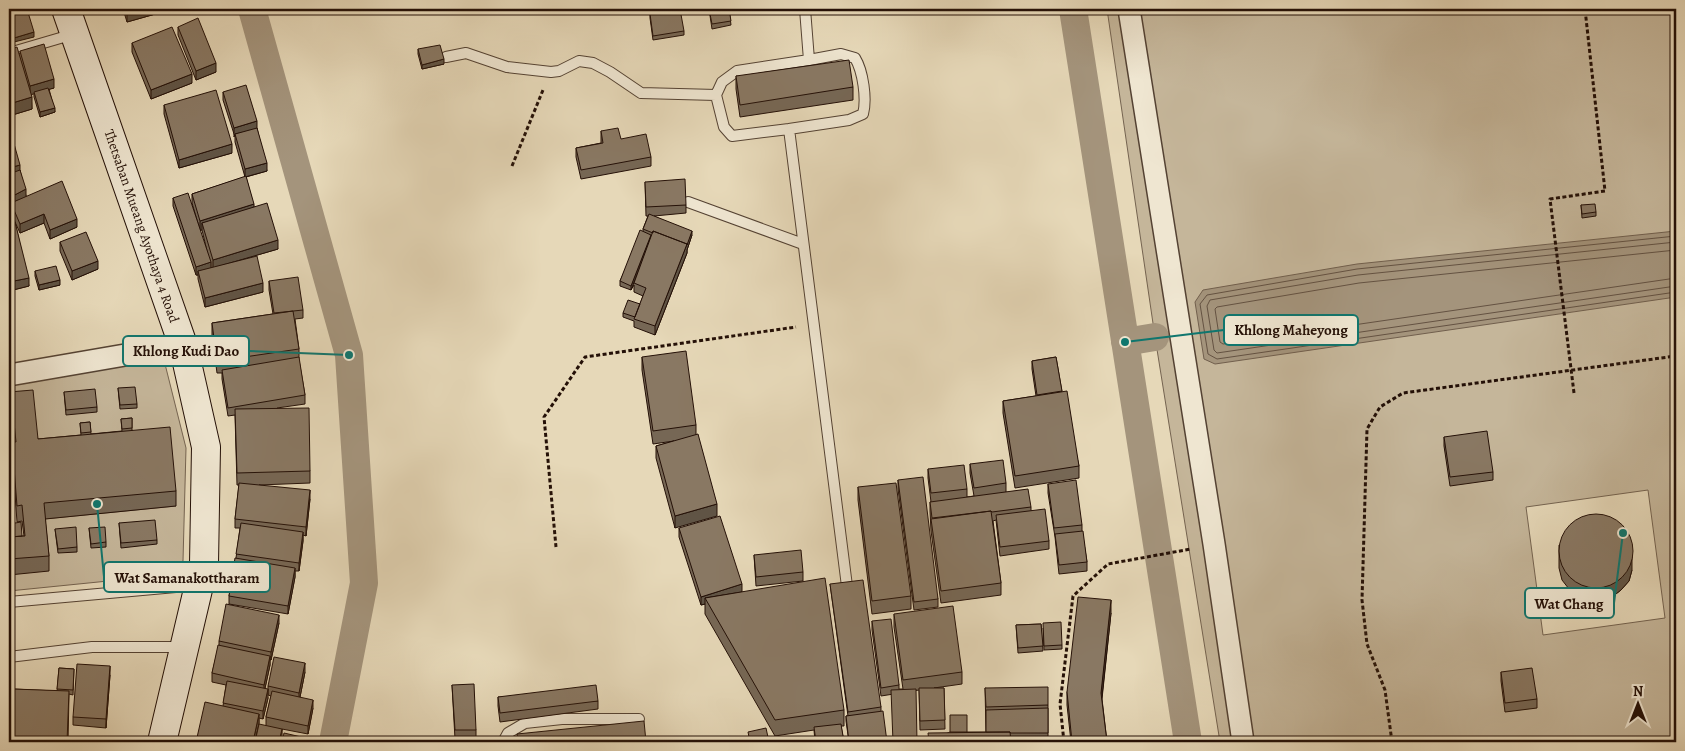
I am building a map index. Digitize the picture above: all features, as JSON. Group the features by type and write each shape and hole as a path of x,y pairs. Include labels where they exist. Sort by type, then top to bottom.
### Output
{"street":[{"name":"Thetsaban Mueang Ayothaya 4 Road","path":"66,9 184,345 206,447 204,564 162,742"},
{"path":"1130,9 1213,534 1243,742"},
{"path":"9,375 184,345"}],"lane":[{"path":"804,9 809,60"},
{"path":"9,53 74,34"},
{"path":"446,57 466,53 507,67 551,72 559,71 580,61 593,63 641,93 716,95"},
{"path":"841,54 855,58 860,67 865,106 862,114 849,120 732,136 724,127 716,95 722,82 737,71 809,60 841,54"},
{"path":"789,129 850,606"},
{"path":"688,202 803,244"},
{"path":"9,602 199,584"},
{"path":"9,657 92,647 184,647"},
{"path":"503,742 508,733 525,723 562,719 639,719"}],"path":[{"path":"1574,393 1550,199 1605,191 1585,9"},
{"path":"512,166 551,72"},
{"path":"556,547 544,417 584,357 814,325"},
{"path":"1392,742 1385,690 1367,644 1362,600 1367,429 1380,407 1404,393 1676,356"},
{"path":"1064,742 1060,704 1073,596 1108,564 1184,550"}],"shaded area":[{"path":"1107,9 1676,9 1676,742 1220,742 1155,337","holes":["1648,490 1665,618 1543,635 1526,507"]},
{"path":"163,356 186,448 183,561 164,574 9,591 9,575 44,519 176,506 38,455 9,408 9,384"}],"water":[{"path":"1676,231 1676,297 1215,364 1204,359 1195,302 1203,290 1357,264"}],"building":[{"path":"9,9 27,9 34,32 14,38 9,20"},
{"path":"126,9 142,9 127,13"},
{"path":"680,9 684,31 653,36 650,14"},
{"path":"709,9 729,9 731,21 712,24"},
{"path":"198,18 216,63 196,71 178,27"},
{"path":"9,21 12,32 9,33"},
{"path":"172,27 192,74 151,90 132,43"},
{"path":"44,44 54,79 30,86 20,51"},
{"path":"440,45 444,59 422,65 418,49"},
{"path":"17,47 32,97 9,104 9,50"},
{"path":"849,60 853,87 740,105 736,76"},
{"path":"246,85 257,121 234,128 223,92"},
{"path":"48,88 55,108 40,112 34,92"},
{"path":"216,90 232,144 179,160 164,105"},
{"path":"9,126 20,165 9,168"},
{"path":"257,128 267,163 245,169 235,134"},
{"path":"618,128 621,139 646,134 651,157 581,170 576,148 603,143 601,131"},
{"path":"20,170 26,189 9,198 9,174"},
{"path":"246,176 254,204 200,221 192,194"},
{"path":"685,179 686,205 646,207 645,182"},
{"path":"62,181 77,219 50,230 44,214 20,224 11,203"},
{"path":"188,193 211,262 196,267 173,198"},
{"path":"267,203 278,240 213,260 202,223"},
{"path":"1595,204 1596,212 1582,214 1581,205"},
{"path":"649,214 692,231 687,245 653,231 653,233 643,229"},
{"path":"14,218 29,278 9,282 9,219"},
{"path":"640,230 651,235 631,286 620,281"},
{"path":"653,231 687,244 655,326 634,319 646,288 634,283"},
{"path":"86,232 98,261 72,271 60,242"},
{"path":"257,256 263,283 205,298 198,271"},
{"path":"56,266 60,280 39,285 35,271"},
{"path":"298,277 303,310 274,313 269,281"},
{"path":"628,300 640,304 635,317 623,313"},
{"path":"293,311 299,349 217,361 212,323"},
{"path":"686,351 696,425 653,431 642,357"},
{"path":"299,357 305,395 228,408 222,370"},
{"path":"1056,357 1062,391 1037,395 1032,361"},
{"path":"135,387 137,404 120,405 118,388"},
{"path":"95,389 97,407 66,410 64,392"},
{"path":"33,390 38,439 170,427 176,491 44,503 49,556 9,559 9,537 25,536 22,505 17,506 12,442 16,442 13,413 9,413 9,392"},
{"path":"1067,391 1079,466 1015,476 1003,401"},
{"path":"309,408 310,471 237,473 235,409"},
{"path":"132,418 132,428 122,429 121,419"},
{"path":"90,422 91,432 81,433 80,423"},
{"path":"9,427 12,427 12,448 9,448"},
{"path":"1487,431 1493,472 1450,477 1444,437"},
{"path":"698,434 717,504 675,516 656,446"},
{"path":"1003,460 1006,483 974,488 970,464"},
{"path":"964,465 967,489 931,493 928,469"},
{"path":"923,477 938,599 914,602 898,480"},
{"path":"1076,480 1082,525 1054,528 1048,484"},
{"path":"239,483 310,490 306,527 235,519"},
{"path":"896,483 911,596 872,601 858,487"},
{"path":"1028,489 1031,507 932,518 930,502"},
{"path":"1045,509 1049,541 1000,547 996,515"},
{"path":"991,511 1001,583 941,591 931,519"},
{"path":"1596,514 1617,520 1627,530 1633,551 1627,572 1617,582 1596,588 1575,582 1565,572 1559,551 1565,530 1575,520"},
{"path":"720,516 742,584 701,597 679,528"},
{"path":"155,520 157,540 121,543 119,523"},
{"path":"21,522 22,536 9,537 9,524"},
{"path":"241,523 303,532 299,563 236,554"},
{"path":"76,527 77,547 58,549 55,529"},
{"path":"105,527 106,542 91,544 89,528"},
{"path":"1083,531 1087,562 1059,565 1055,534"},
{"path":"801,550 803,572 756,577 754,555"},
{"path":"235,558 295,568 288,606 229,596"},
{"path":"825,578 844,710 775,720 705,598"},
{"path":"863,580 881,707 848,712 830,584"},
{"path":"1078,597 1111,600 1101,693 1107,742 1072,742 1067,692"},
{"path":"226,604 279,615 271,652 219,641"},
{"path":"953,606 962,672 903,680 894,614"},
{"path":"891,619 899,685 881,688 872,621"},
{"path":"1061,622 1062,645 1044,646 1043,623"},
{"path":"1041,624 1043,646 1018,648 1016,625"},
{"path":"218,645 270,656 264,685 212,673"},
{"path":"274,657 305,663 299,693 268,686"},
{"path":"77,664 110,666 106,719 73,717"},
{"path":"59,668 74,669 73,690 57,689"},
{"path":"1532,668 1537,699 1505,703 1501,672"},
{"path":"227,681 268,689 263,711 223,703"},
{"path":"474,684 476,730 455,730 452,685"},
{"path":"596,685 598,701 500,713 498,697"},
{"path":"1048,687 1048,705 986,707 985,688"},
{"path":"919,688 944,688 945,720 920,721"},
{"path":"13,689 69,691 67,742 11,740"},
{"path":"916,689 917,742 893,742 891,690"},
{"path":"272,691 313,700 308,726 266,717"},
{"path":"205,702 259,714 253,742 196,742"},
{"path":"1048,708 1048,733 986,732 986,710"},
{"path":"883,711 887,742 849,742 846,716"},
{"path":"950,715 967,715 967,732 950,732"},
{"path":"644,721 646,742 518,742 517,734"},
{"path":"259,724 282,729 279,742 255,742"},
{"path":"841,724 844,742 816,742 814,727"},
{"path":"766,728 769,742 750,742 748,732"},
{"path":"1010,732 1011,742 929,742 928,733"},
{"path":"284,733 310,739 309,742 282,742"},
{"path":"1049,739 1049,742 1016,742 1016,740"}],"waterway":[{"path":"252,9 349,355 364,583 333,742"},
{"path":"1073,9 1188,742"},
{"path":"1125,342 1155,337"}],"place":[{"name":"Khlong Maheyong","path":"1125,342"},
{"name":"Khlong Kudi Dao","path":"349,355"},
{"name":"Wat Samanakottharam","path":"97,504"},
{"name":"Wat Chang","path":"1623,533"}]}
